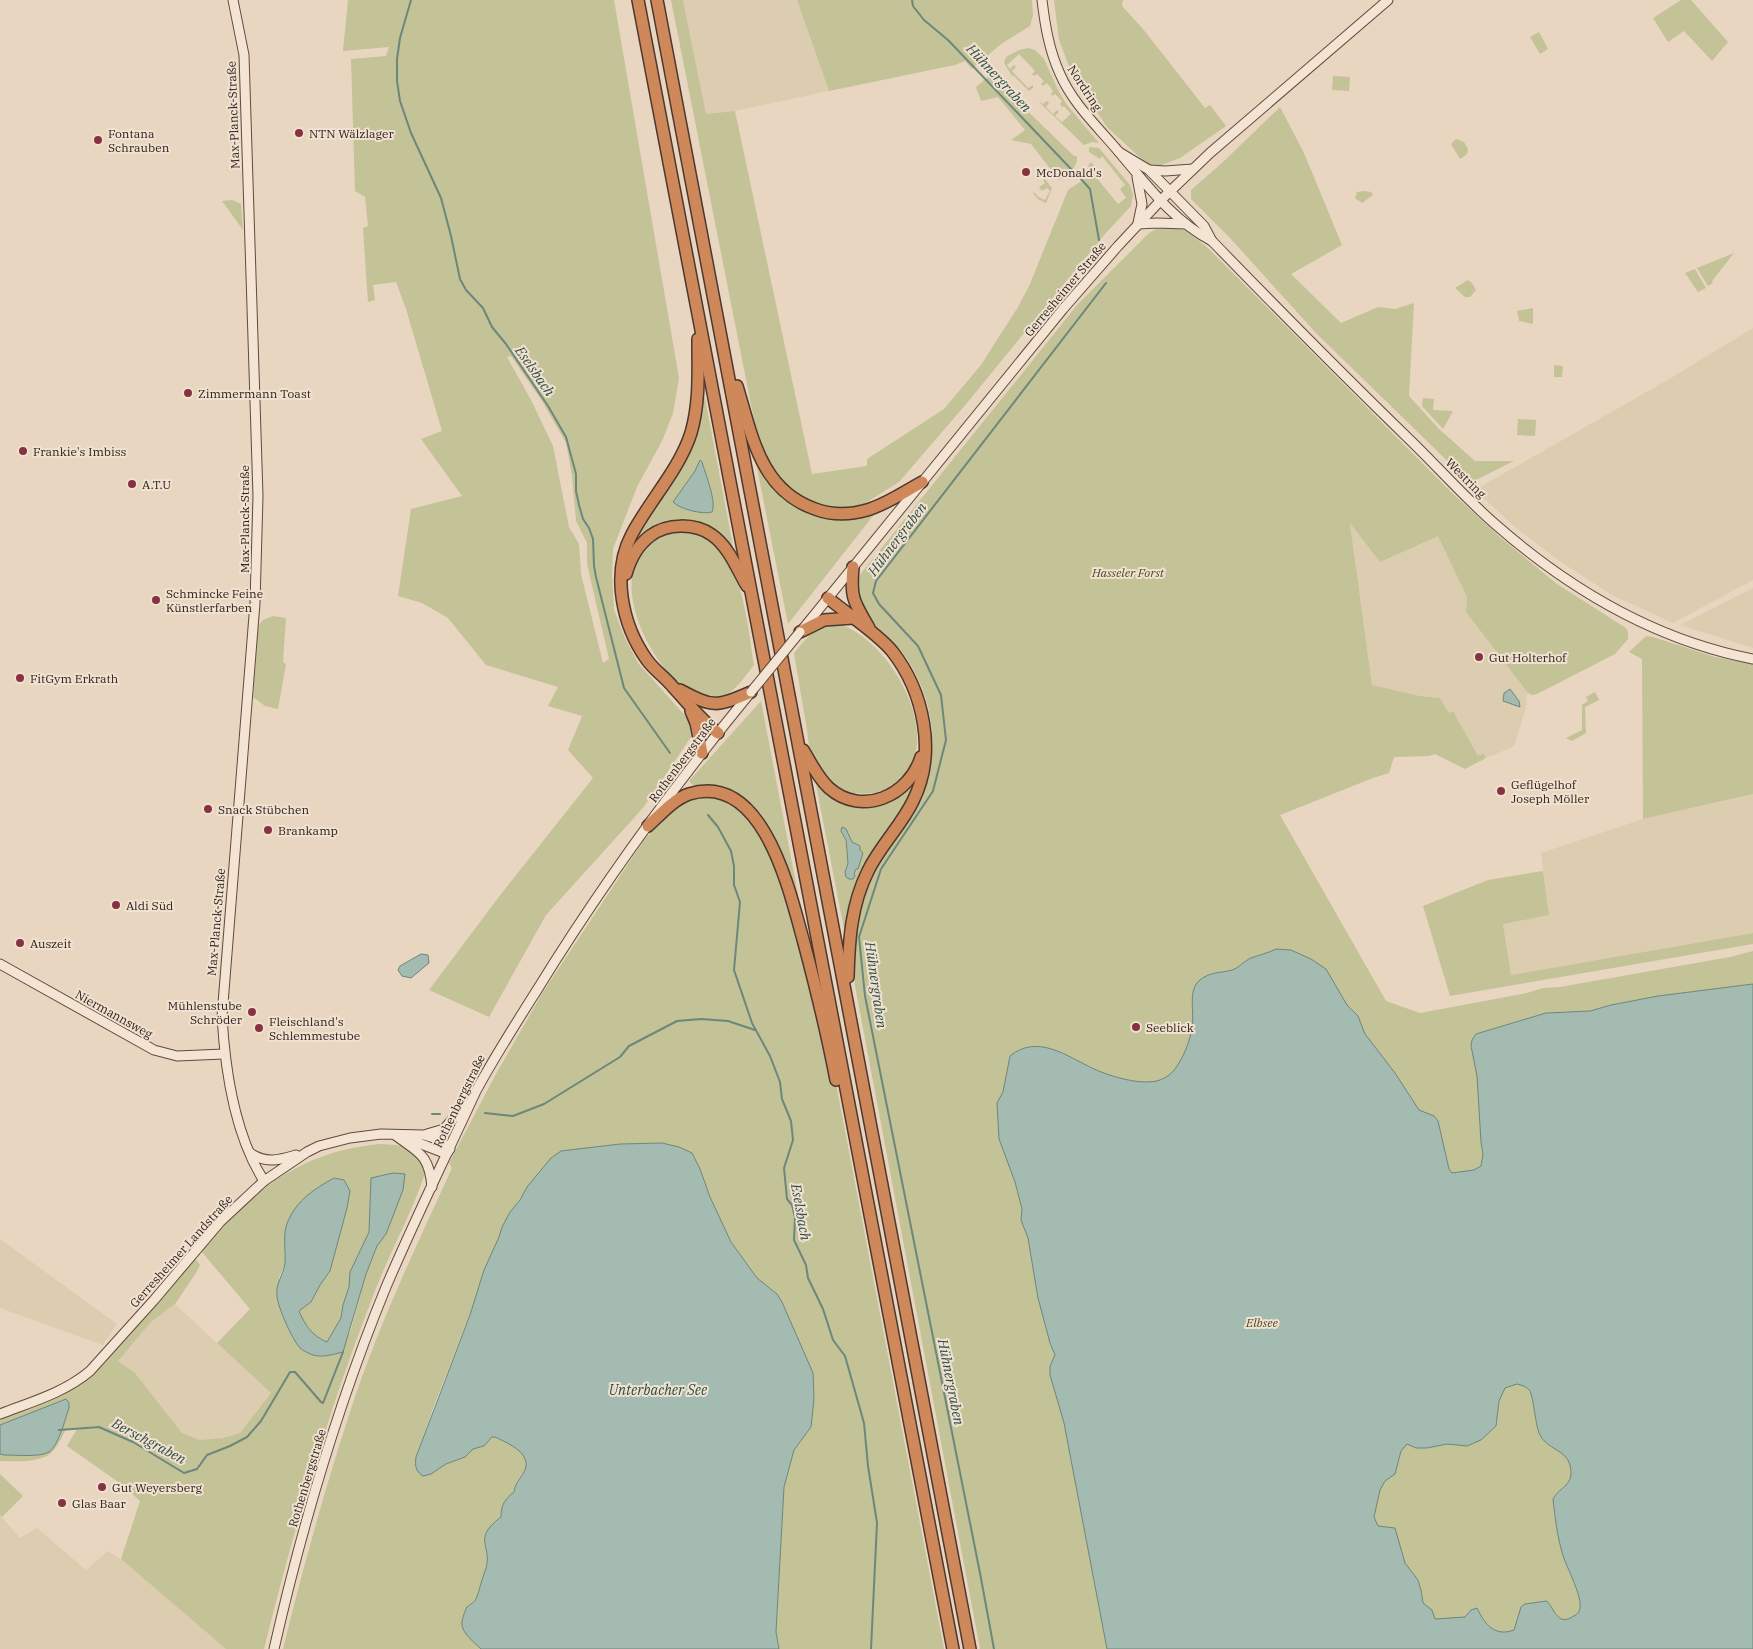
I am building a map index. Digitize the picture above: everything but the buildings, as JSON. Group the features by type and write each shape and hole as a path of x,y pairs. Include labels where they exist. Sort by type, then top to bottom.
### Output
{"highway":[{"path":"638,0 953,1649"},
{"path":"657,0 970,1649"},
{"path":"698,310 698,388 696,409 690,434 681,456 642,516 625,548 622,562 622,590 628,621 635,642 648,662 674,687 706,723 718,733"},
{"path":"720,330 760,459 767,473 793,499 819,511 832,514 857,513 880,506 922,482"},
{"path":"622,590 631,558 640,546 650,536 661,531 684,526 698,528 711,534 721,543 732,558 752,596"},
{"path":"853,567 853,599 872,634"},
{"path":"828,598 891,650 902,666 918,700 925,744 925,767 913,801 868,870 854,909 849,949 848,1004"},
{"path":"800,632 824,620 853,618"},
{"path":"674,687 697,700 713,704 727,702 751,692"},
{"path":"685,701 696,723 702,753"},
{"path":"799,743 820,778 831,789 843,796 856,800 871,801 894,794 905,786 918,766 925,744"},
{"path":"648,826 683,796 697,792 711,792 731,797 740,802 754,818 776,854 788,884 820,1001 838,1092 848,1102"}],"main road":[{"name":"Max-Planck-Straße","path":"233,0 244,55 258,501 255,603 223,983 222,1016 224,1054 230,1089 249,1153 264,1181"},
{"name":"Nordring","path":"1042,0 1047,33 1060,75 1080,107 1136,174 1161,200"},
{"name":"Gerresheimer Straße","path":"800,632 1088,278 1138,224 1192,169 1388,0"},
{"name":"Nordring","path":"1119,152 1149,170 1170,191"},
{"path":"1149,170 1192,169"},
{"path":"1136,174 1142,195 1138,224 1157,222 1186,224"},
{"name":"Westring","path":"1170,191 1204,226 1212,241 1335,367 1494,524 1549,568 1608,606 1642,623 1701,646 1753,659"},
{"name":"Westring","path":"1161,200 1186,224 1212,241"},
{"name":"Rothenbergstraße","path":"274,1649 296,1556 336,1424 386,1287 476,1090 574,930 702,753 800,632"},
{"name":"Niermannsweg","path":"0,964 154,1050 177,1056 224,1054"},
{"path":"424,1135 444,1129 476,1090"},
{"name":"Gerresheimer Landstraße","path":"0,1414 64,1389 90,1371 154,1300 220,1222 264,1181 308,1152 338,1141 365,1135 381,1134 424,1135 440,1140 449,1150 442,1152 395,1135"},
{"path":"395,1135 425,1158 431,1174 432,1187"},
{"path":"249,1153 258,1158 275,1161 308,1152"}],"shaded area":[{"path":"683,0 797,0 829,91 735,111 706,115"},
{"path":"1753,328 1753,580 1673,623 1612,595 1558,560 1515,527 1475,490 1671,378"},
{"path":"1350,522 1380,562 1438,535 1467,597 1466,612 1528,693 1527,703 1515,744 1510,748 1486,758 1484,753 1478,756 1453,711 1449,713 1440,698 1420,696 1372,685"},
{"path":"1753,588 1753,648 1680,625"},
{"path":"1753,794 1753,933 1511,975 1503,923 1549,915 1541,853 1643,819"},
{"path":"0,1239 117,1324 103,1345 0,1308"},
{"path":"175,1304 271,1393 240,1433 208,1441 182,1433 135,1373 118,1361 151,1322"},
{"path":"0,1515 20,1538 37,1528 86,1570 108,1551 121,1559 226,1649 0,1649"}],"green space":[{"path":"348,0 614,0 679,378 673,413 663,439 637,487 613,549 612,575 614,610 625,638 638,663 689,720 691,737 643,808 546,915 489,1017 429,990 501,894 593,778 568,750 582,716 548,706 558,687 486,665 448,618 422,603 398,596 411,509 462,496 421,439 442,431 406,309 396,282 373,285 375,300 368,302 363,228 368,226 365,197 355,191 351,59 386,56 389,47 343,51","holes":["511,356 542,401 566,443 572,476 576,521 587,543 587,564 609,659 603,663 581,574 579,544 569,527 553,446 531,400 507,357"]},
{"path":"671,0 683,0 706,114 735,111 812,474 867,466 867,459 944,409 981,365 1018,307 1030,284 1068,190 1083,180 1090,162 1094,165 1090,170 1118,204 1126,198 1120,189 1125,185 1102,156 1100,159 1089,152 1089,147 1099,148 1130,185 1133,195 1131,206 1105,234 967,403 899,482 859,507 836,508 816,505 800,498 783,486 768,466 758,440"},
{"path":"797,0 1032,0 1033,15 1030,26 1001,44 972,69 965,61 955,65 829,91"},
{"path":"1054,0 1123,0 1122,6 1143,29 1205,108 1210,105 1226,126 1180,158 1162,165 1161,169 1146,163 1107,127 1072,74 1059,40"},
{"path":"1681,0 1691,0 1728,42 1712,61 1684,31 1668,42 1653,18"},
{"path":"1539,32 1548,49 1540,54 1530,37"},
{"path":"1028,48 1035,50 1044,59 1067,105 1099,143 1092,142 1084,145 1038,101 1043,104 1047,101 1049,103 1046,107 1053,114 1057,110 1059,112 1055,116 1062,122 1071,114 1064,106 1062,107 1060,104 1062,101 1055,94 1052,96 1053,91 1047,83 1043,86 1041,84 1044,81 1037,74 1034,76 1032,74 1035,71 1019,54 1007,65 1010,69 1014,65 1016,67 1012,71 1028,88 1033,85 1033,88 1029,91 1012,76 1004,63 1006,57 1019,50"},
{"path":"990,75 1074,156 1077,156 1076,164 1069,173 1059,180 1031,144 1011,140 1025,130 998,97 981,101 976,87"},
{"path":"1333,76 1350,77 1349,91 1332,90"},
{"path":"1280,107 1304,153 1342,245 1291,274 1341,323 1378,307 1395,309 1414,303 1409,396 1438,428 1475,461 1514,461 1470,483 1316,333 1230,238 1191,199 1191,190"},
{"path":"1456,139 1464,142 1468,149 1467,154 1460,159 1451,144"},
{"path":"1045,179 1052,188 1046,203 1038,199 1033,193 1045,200 1050,191 1047,188 1042,191 1039,187 1045,183 1043,180"},
{"path":"1357,192 1371,192 1373,195 1362,203 1355,198"},
{"path":"232,200 241,204 243,230 222,201"},
{"name":"Elbsee","path":"1175,226 1189,233 1210,250 1452,493 1501,538 1557,584 1626,628 1628,632 1628,639 1615,654 1532,695 1528,693 1466,612 1467,597 1438,536 1380,562 1350,523 1372,685 1420,696 1440,698 1449,713 1453,711 1478,756 1484,753 1486,758 1465,769 1435,754 1429,756 1394,757 1389,773 1280,815 1386,1001 1420,1013 1527,993 1543,988 1560,987 1730,957 1753,951 1753,984 1658,996 1590,1011 1546,1013 1753,1649 980,1649 854,973 854,946 857,920 868,882 922,785 930,754 932,728 926,698 914,671 903,654 867,616 857,598 856,587 859,576 1078,304 1149,233 1156,229"},
{"path":"1734,253 1712,281 1713,283 1708,286 1697,268"},
{"path":"1695,269 1706,288 1698,292 1685,273"},
{"path":"1468,280 1476,290 1470,297 1465,297 1455,288"},
{"path":"1533,308 1533,324 1519,321 1517,311"},
{"path":"1554,365 1563,366 1562,377 1554,377"},
{"path":"701,398 705,398 733,546 730,548 687,523 628,550 667,484"},
{"path":"1423,398 1434,399 1433,410 1453,411 1443,429 1422,406"},
{"path":"1518,419 1536,420 1535,436 1517,435"},
{"path":"754,453 758,464 771,485 789,502 799,508 822,516 876,512 788,624"},
{"path":"688,531 710,540 721,550 730,563 737,579 746,615 754,665 730,693 719,698 697,695 674,679 654,653 639,622 632,591 636,562 653,541"},
{"path":"273,616 286,618 283,662 286,664 278,709 265,706 253,697 258,626 263,620"},
{"path":"834,623 855,632 876,648 894,670 908,695 916,722 917,747 909,770 891,787 869,794 847,791 831,781 821,771 810,751 794,653 816,630"},
{"path":"1646,636 1715,657 1753,664 1753,794 1643,819 1642,659 1629,652"},
{"path":"1595,692 1599,700 1585,707 1586,733 1572,741 1566,738 1582,730 1582,705 1588,701 1586,697"},
{"path":"761,701 802,916 766,826 747,800 719,788 693,785 689,781"},
{"path":"916,776 918,784 883,842 847,929 844,929 815,780 867,803","holes":["845,837 860,846 863,854 854,874 845,868 848,863"]},
{"path":"707,796 724,799 736,805 757,828 779,872 825,1026 944,1649 779,1649 776,1632 784,1487 794,1450 811,1427 782,1302 777,1294 757,1278 731,1242 710,1197 700,1169 662,1143 620,1144 561,1151 510,1212 435,1403 416,1457 431,1474 444,1465 464,1457 473,1449 484,1446 492,1437 513,1446 525,1459 524,1472 503,1507 501,1517 494,1522 484,1543 489,1554 484,1574 476,1599 467,1607 469,1637 481,1649 283,1649 332,1468 351,1409 385,1317 452,1168 449,1163 496,1074 543,992 644,840 684,800"},
{"path":"1543,871 1549,915 1503,924 1511,975 1753,933 1753,944 1450,996 1423,906 1488,880"},
{"path":"380,1144 401,1146 411,1151 425,1167 424,1176 375,1291 342,1379 300,1513 264,1649 226,1649 121,1559 140,1501 121,1484 67,1446 77,1429 99,1427 133,1443 173,1466 133,1441 99,1426 66,1429 54,1450 43,1458 29,1461 0,1461 0,1454 43,1454 51,1450 62,1430 69,1403 66,1399 0,1425 0,1419 56,1397 87,1378 195,1258 200,1265 175,1304 151,1322 118,1361 135,1373 182,1433 200,1440 222,1438 240,1433 271,1393 217,1343 250,1309 201,1251 239,1210 279,1178 302,1165 326,1155 352,1148","holes":["371,1178 393,1214 386,1234 377,1246 366,1274 350,1333 313,1355 300,1348 287,1327 279,1278 285,1264 350,1191 330,1271 311,1302 299,1311 310,1330 317,1337 327,1342 341,1318 349,1287 350,1272 369,1232"]},
{"path":"0,1474 23,1496 2,1517 0,1515"}],"water":[{"path":"700,460 712,495 712,512 708,513 692,511 673,502 695,471"},
{"path":"1510,689 1519,701 1520,707 1503,701 1504,693"},
{"path":"842,827 846,829 852,842 860,846 860,850 863,853 853,879 846,877 845,872 848,863 846,840 841,831"},
{"name":"Elbsee","path":"1276,949 1291,950 1311,959 1326,969 1347,1005 1358,1016 1365,1034 1395,1073 1419,1110 1434,1116 1438,1121 1449,1169 1452,1173 1474,1170 1481,1166 1483,1154 1477,1076 1471,1046 1476,1034 1546,1013 1590,1011 1658,996 1753,984 1753,1649 1107,1649 1064,1423 1050,1375 1050,1366 1055,1355 1038,1298 1028,1238 1021,1220 1022,1209 1015,1182 999,1139 997,1103 1003,1092 1010,1056 1021,1049 1031,1047 1053,1049 1094,1069 1118,1078 1145,1082 1160,1080 1169,1075 1175,1068 1187,1045 1193,1021 1193,996 1196,984 1207,975 1235,969 1251,958","holes":["1517,1384 1526,1387 1530,1391 1539,1433 1542,1438 1564,1456 1570,1465 1569,1482 1553,1499 1560,1546 1578,1593 1580,1608 1577,1614 1563,1619 1557,1615 1547,1601 1525,1604 1521,1607 1514,1630 1507,1632 1496,1631 1491,1628 1483,1620 1477,1608 1471,1610 1465,1617 1435,1619 1432,1610 1423,1603 1418,1580 1405,1563 1395,1528 1378,1526 1374,1517 1380,1490 1385,1481 1395,1474 1401,1451 1407,1444 1416,1448 1447,1444 1467,1446 1481,1440 1496,1426 1499,1401 1505,1388"]},
{"path":"421,954 428,955 429,963 411,978 402,976 398,970 400,966"},
{"name":"Unterbacher See","path":"662,1143 679,1147 692,1153 731,1242 757,1278 777,1294 813,1373 814,1399 811,1427 794,1450 784,1487 776,1632 779,1649 481,1649 465,1632 462,1625 463,1619 467,1607 476,1599 487,1564 485,1538 487,1532 501,1517 503,1506 514,1492 516,1484 526,1467 526,1461 519,1451 495,1437 492,1437 484,1446 473,1449 465,1457 446,1464 431,1474 423,1476 418,1472 416,1457 470,1315 484,1270 502,1227 527,1187 551,1158 561,1151 620,1144"},
{"path":"393,1173 405,1174 403,1190 386,1234 377,1246 366,1274 343,1352 321,1356 308,1353 300,1348 293,1338 277,1296 277,1287 285,1263 285,1236 288,1221 301,1201 313,1191 334,1178 344,1180 350,1191 330,1271 311,1302 299,1311 310,1330 317,1337 327,1342 341,1318 349,1287 350,1272 369,1232 371,1178"},
{"path":"66,1399 69,1403 69,1408 58,1440 51,1450 47,1453 26,1456 0,1454 0,1425"}],"waterway":[{"name":"Eselsbach","path":"411,0 400,38 397,59 397,81 400,101 411,133 441,198 460,279 466,290 483,308 492,327 506,344 548,406 566,437 576,474 576,491 579,505 583,519 593,539 596,577 624,688 670,753"},
{"name":"Hühnergraben","path":"912,0 913,6 924,20 948,40 1072,170"},
{"name":"Hühnergraben","path":"1081,179 1090,189 1099,240"},
{"name":"Hühnergraben","path":"994,1649 865,996 859,937 881,869 933,791 946,740 941,695 918,646 879,604 873,593 876,581 1106,283"},
{"name":"Eselsbach","path":"708,815 718,827 731,851 734,866 734,885 740,902 734,970 752,1023 770,1056 780,1082 782,1099 791,1121 793,1140 784,1168 787,1199 792,1205 795,1217 794,1240 806,1265 808,1278 823,1309 833,1340 845,1356 864,1423 868,1466 877,1523 871,1649"},
{"path":"485,1113 513,1116 544,1104 620,1057 629,1046 677,1021 701,1019 728,1021 755,1030"},
{"path":"432,1114 440,1114"},
{"name":"Berschgraben","path":"59,1430 99,1427 133,1442 184,1473 197,1469 207,1455 247,1437 261,1421 290,1372 295,1372 323,1403 343,1352"}],"place":[{"name":"NTN Wälzlager","path":"299,133"},
{"name":"Fontana Schrauben","path":"98,140"},
{"name":"McDonald's","path":"1026,172"},
{"name":"Zimmermann Toast","path":"188,393"},
{"name":"Frankie's Imbiss","path":"23,451"},
{"name":"A.T.U","path":"132,484"},
{"name":"Schmincke Feine Künstlerfarben","path":"156,600"},
{"name":"Gut Holterhof","path":"1479,657"},
{"name":"FitGym Erkrath","path":"20,678"},
{"name":"Geflügelhof Joseph Möller","path":"1501,791"},
{"name":"Snack Stübchen","path":"208,809"},
{"name":"Brankamp","path":"268,830"},
{"name":"Aldi Süd","path":"116,905"},
{"name":"Auszeit","path":"20,943"},
{"name":"Mühlenstube Schröder","path":"252,1012"},
{"name":"Seeblick","path":"1136,1027"},
{"name":"Fleischland's Schlemmestube","path":"259,1028"},
{"name":"Gut Weyersberg","path":"102,1487"},
{"name":"Glas Baar","path":"62,1503"}],"park label":[{"name":"Hasseler Forst","path":"1128,572"}]}
